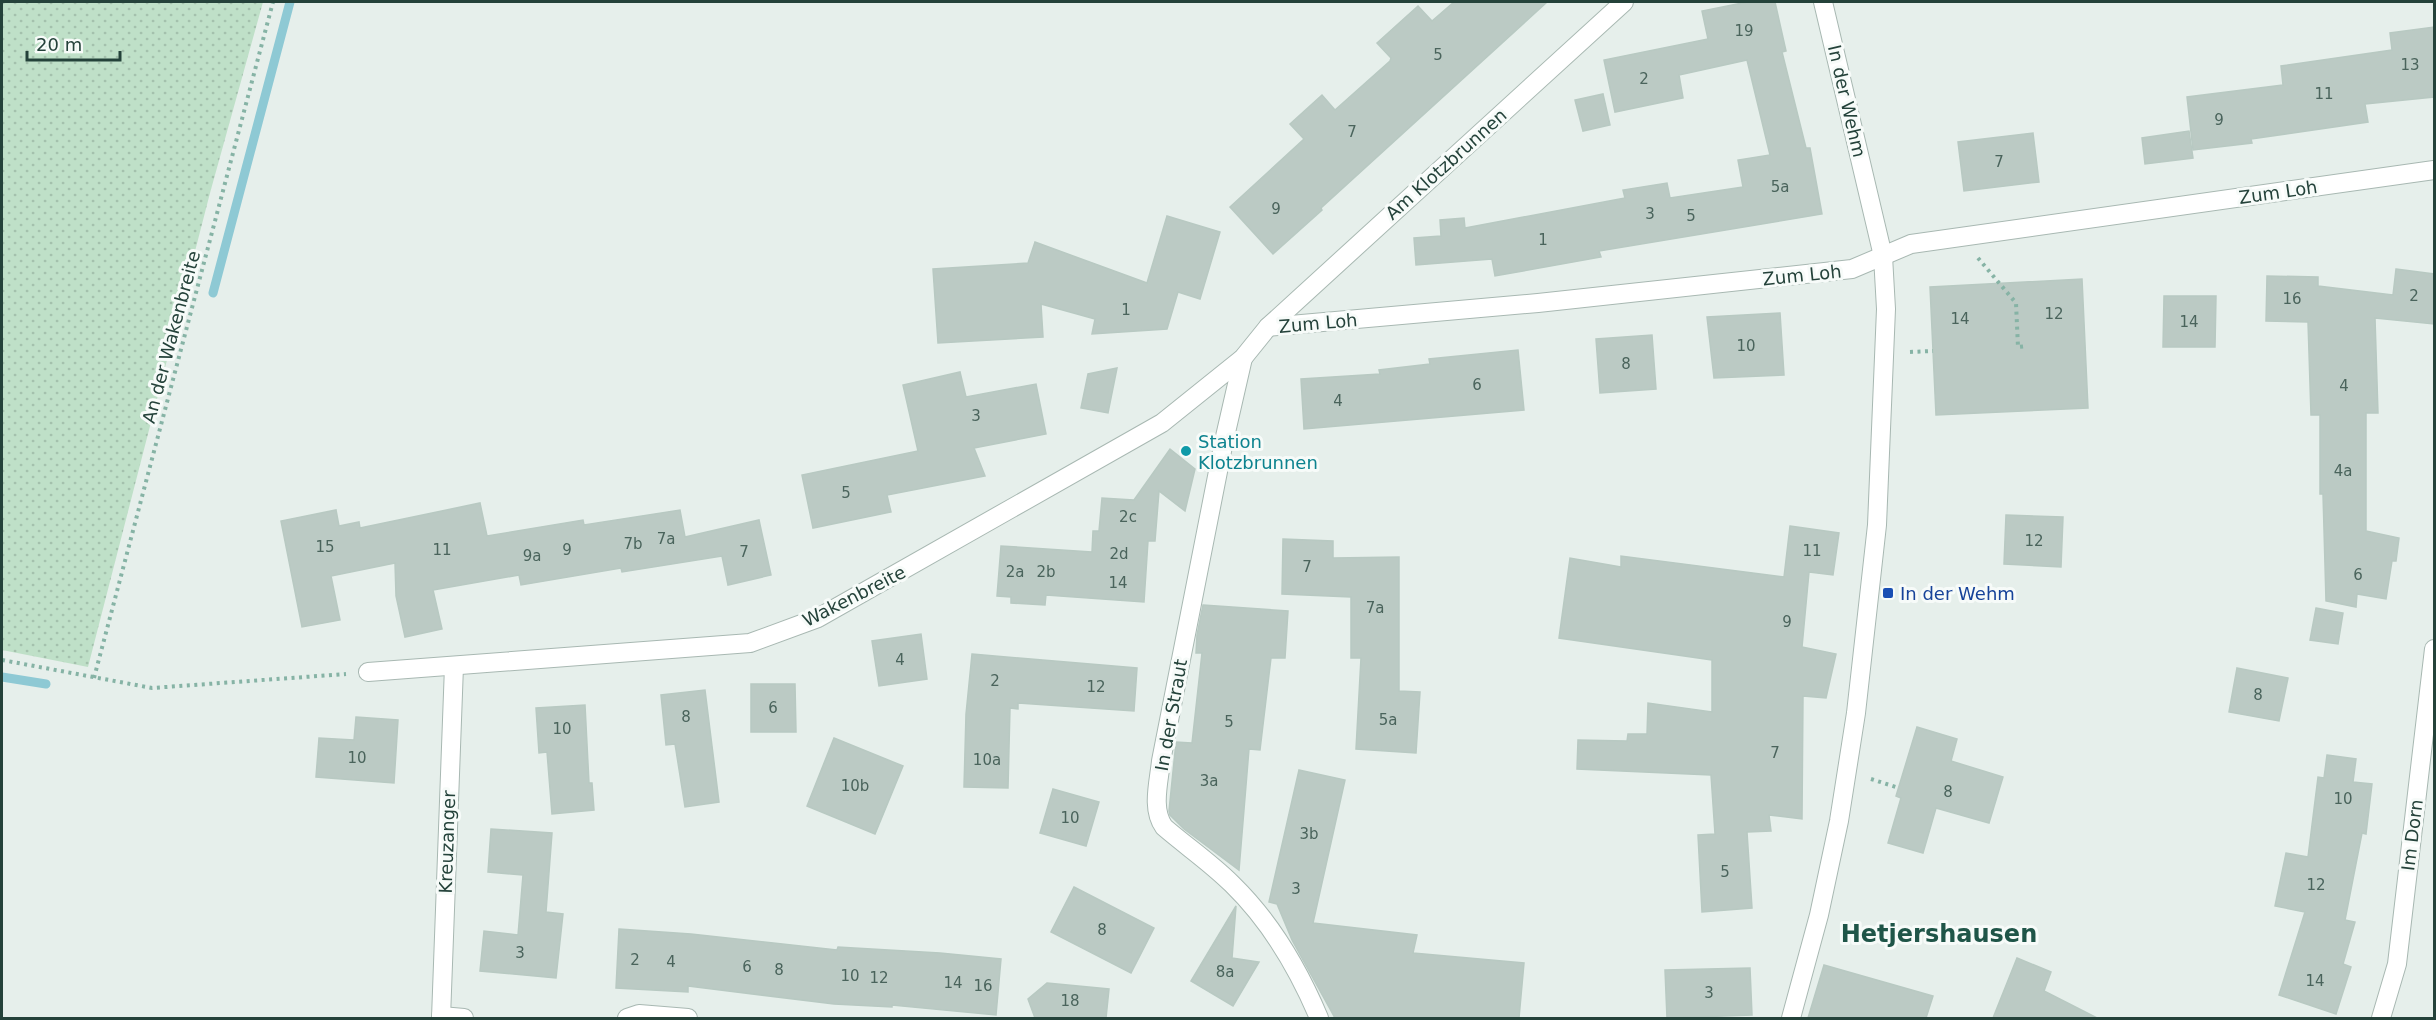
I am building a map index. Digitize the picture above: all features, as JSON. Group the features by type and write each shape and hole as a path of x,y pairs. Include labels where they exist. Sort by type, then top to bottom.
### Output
{"street":[{"name":"Am Klotzbrunnen","path":"1268,327 1624,2"},
{"name":"In der Wehm","path":"1791,1018 1819,915 1839,820 1856,713 1877,525 1886,309 1883,256 1823,2"},
{"name":"Zum Loh","path":"1268,327 1538,303 1852,269 1911,244 2434,170"},
{"name":"Wakenbreite","path":"368,672 750,643 818,618 1162,423 1243,358 1268,327"},
{"name":"In der Straut","path":"1243,358 1224,441 1161,761 1158,819 1164,827 1230,882 1257,911 1298,972 1319,1018"},
{"name":"Im Dorn","path":"2381,1018 2397,964 2427,769 2434,649"},
{"name":"Kreuzanger","path":"441,1017 454,666"},
{"path":"627,1018 639,1014 688,1018"},
{"path":"441,1017 464,1018"}],"path":[{"name":"An der Wakenbreite","path":"94,678 273,2"},
{"path":"1961,237 2016,303 2018,347 2027,346"},
{"path":"2,660 152,688 368,672"}],"green space":[{"path":"2,2 263,2 210,193 88,667 2,650"}],"building":[{"path":"1454,2 1547,2 1273,254 1230,207 1304,139 1290,124 1322,95 1335,110 1390,61 1391,58 1377,43 1418,6 1432,21"},
{"path":"1747,2 1775,2 1786,51 1782,52 1806,148 1810,148 1822,214 1599,251 1601,257 1495,276 1492,259 1416,265 1414,238 1441,236 1440,220 1464,218 1465,228 1625,198 1623,190 1667,183 1670,198 1743,187 1738,160 1770,155 1747,60 1679,75 1683,98 1615,112 1604,60 1708,39 1702,11"},
{"path":"2434,27 2434,97 2365,104 2368,122 2251,139 2252,143 2193,150 2187,97 2283,85 2281,66 2392,50 2390,33"},
{"path":"1603,94 1610,125 1583,131 1575,100"},
{"path":"2189,131 2193,158 2145,164 2142,138"},
{"path":"2033,133 2039,182 1964,191 1958,142"},
{"path":"1167,216 1220,232 1200,299 1178,292 1167,329 1092,334 1095,319 1041,304 1043,337 938,343 933,269 1028,263 1035,242 1147,283"},
{"path":"2396,269 2434,274 2434,324 2375,318 2378,413 2366,413 2366,531 2399,538 2396,561 2392,561 2386,599 2357,594 2356,607 2326,601 2323,494 2320,494 2320,415 2311,415 2308,322 2266,321 2267,276 2318,277 2318,286 2393,295"},
{"path":"2082,279 2088,408 1936,415 1930,287"},
{"path":"2164,296 2216,296 2215,347 2163,347"},
{"path":"1780,313 1784,375 1714,378 1707,317"},
{"path":"1652,335 1656,389 1600,393 1596,339"},
{"path":"1518,350 1524,410 1304,429 1301,379 1380,374 1379,370 1430,364 1429,359"},
{"path":"1117,368 1108,413 1081,408 1088,374"},
{"path":"960,372 966,397 1036,384 1046,434 974,448 985,476 887,495 891,512 813,528 802,475 918,451 903,385"},
{"path":"1170,449 1195,469 1185,511 1159,491 1155,541 1148,541 1144,602 1046,595 1045,605 1011,603 1011,597 997,596 1001,546 1092,552 1093,531 1099,531 1102,498 1134,500"},
{"path":"480,503 487,536 583,520 584,525 680,510 685,537 759,520 771,575 728,585 722,556 622,572 621,568 521,585 519,575 433,590 442,629 405,637 396,596 395,563 331,576 340,620 302,627 281,521 336,510 339,526 359,522 360,528"},
{"path":"2006,515 2063,517 2061,567 2004,564"},
{"path":"1790,526 1839,533 1833,575 1809,572 1802,647 1836,654 1826,698 1803,696 1802,819 1769,815 1771,831 1747,832 1752,908 1702,912 1698,835 1715,834 1711,775 1577,769 1578,740 1627,741 1628,734 1647,734 1648,703 1712,712 1712,660 1559,638 1570,558 1621,567 1621,556 1784,577"},
{"path":"1283,539 1333,541 1333,558 1399,557 1399,691 1420,692 1416,753 1356,749 1361,658 1351,658 1351,597 1282,594"},
{"path":"1203,605 1288,611 1285,658 1271,658 1260,750 1249,749 1239,870 1184,829 1169,811 1176,742 1192,743 1202,653 1196,653 1197,635"},
{"path":"2316,608 2343,613 2338,644 2310,640"},
{"path":"921,634 927,679 879,686 872,641"},
{"path":"972,654 1137,668 1134,711 1018,703 1018,709 1010,708 1008,788 964,787 966,714"},
{"path":"2237,668 2288,678 2279,721 2229,712"},
{"path":"751,684 795,684 796,732 751,732"},
{"path":"705,690 719,802 685,807 675,744 666,745 661,695"},
{"path":"585,705 589,783 592,783 594,810 552,814 547,752 539,753 536,708"},
{"path":"356,717 398,720 394,783 316,777 319,738 354,740"},
{"path":"1917,727 1957,739 1951,761 2003,777 1989,823 1936,808 1923,853 1888,843 1901,798 1896,796"},
{"path":"834,738 903,766 875,834 807,806"},
{"path":"2327,755 2356,759 2353,782 2372,784 2366,834 2362,833 2345,920 2355,922 2343,964 2351,967 2336,1014 2279,995 2305,912 2275,906 2286,853 2308,857 2318,777 2324,778"},
{"path":"1299,770 1345,780 1313,923 1417,935 1413,953 1524,963 1519,1018 1335,1018 1292,940 1277,904 1269,902"},
{"path":"1053,789 1099,802 1086,846 1040,833"},
{"path":"491,829 552,833 546,912 563,914 556,978 480,971 484,931 518,935 523,875 488,872"},
{"path":"1074,887 1154,928 1131,973 1051,932"},
{"path":"1236,906 1232,958 1259,962 1233,1006 1191,981"},
{"path":"619,929 691,934 837,950 838,947 1001,959 996,1015 892,1005 892,1007 834,1004 688,986 688,992 616,988"},
{"path":"2017,958 2051,972 2044,991 2097,1018 1993,1018"},
{"path":"1824,965 1933,996 1926,1018 1808,1018"},
{"path":"1750,968 1752,1015 1667,1018 1665,970"},
{"path":"1047,983 1109,989 1106,1018 1035,1018 1028,999"}],"waterway":[{"path":"213,293 290,2"},
{"path":"2,677 46,684"}],"place":[{"name":"Station Klotzbrunnen","path":"1186,451"},
{"name":"In der Wehm","path":"1888,593"}],"district":[{"name":"Hetjershausen","path":"1939,934"}]}
